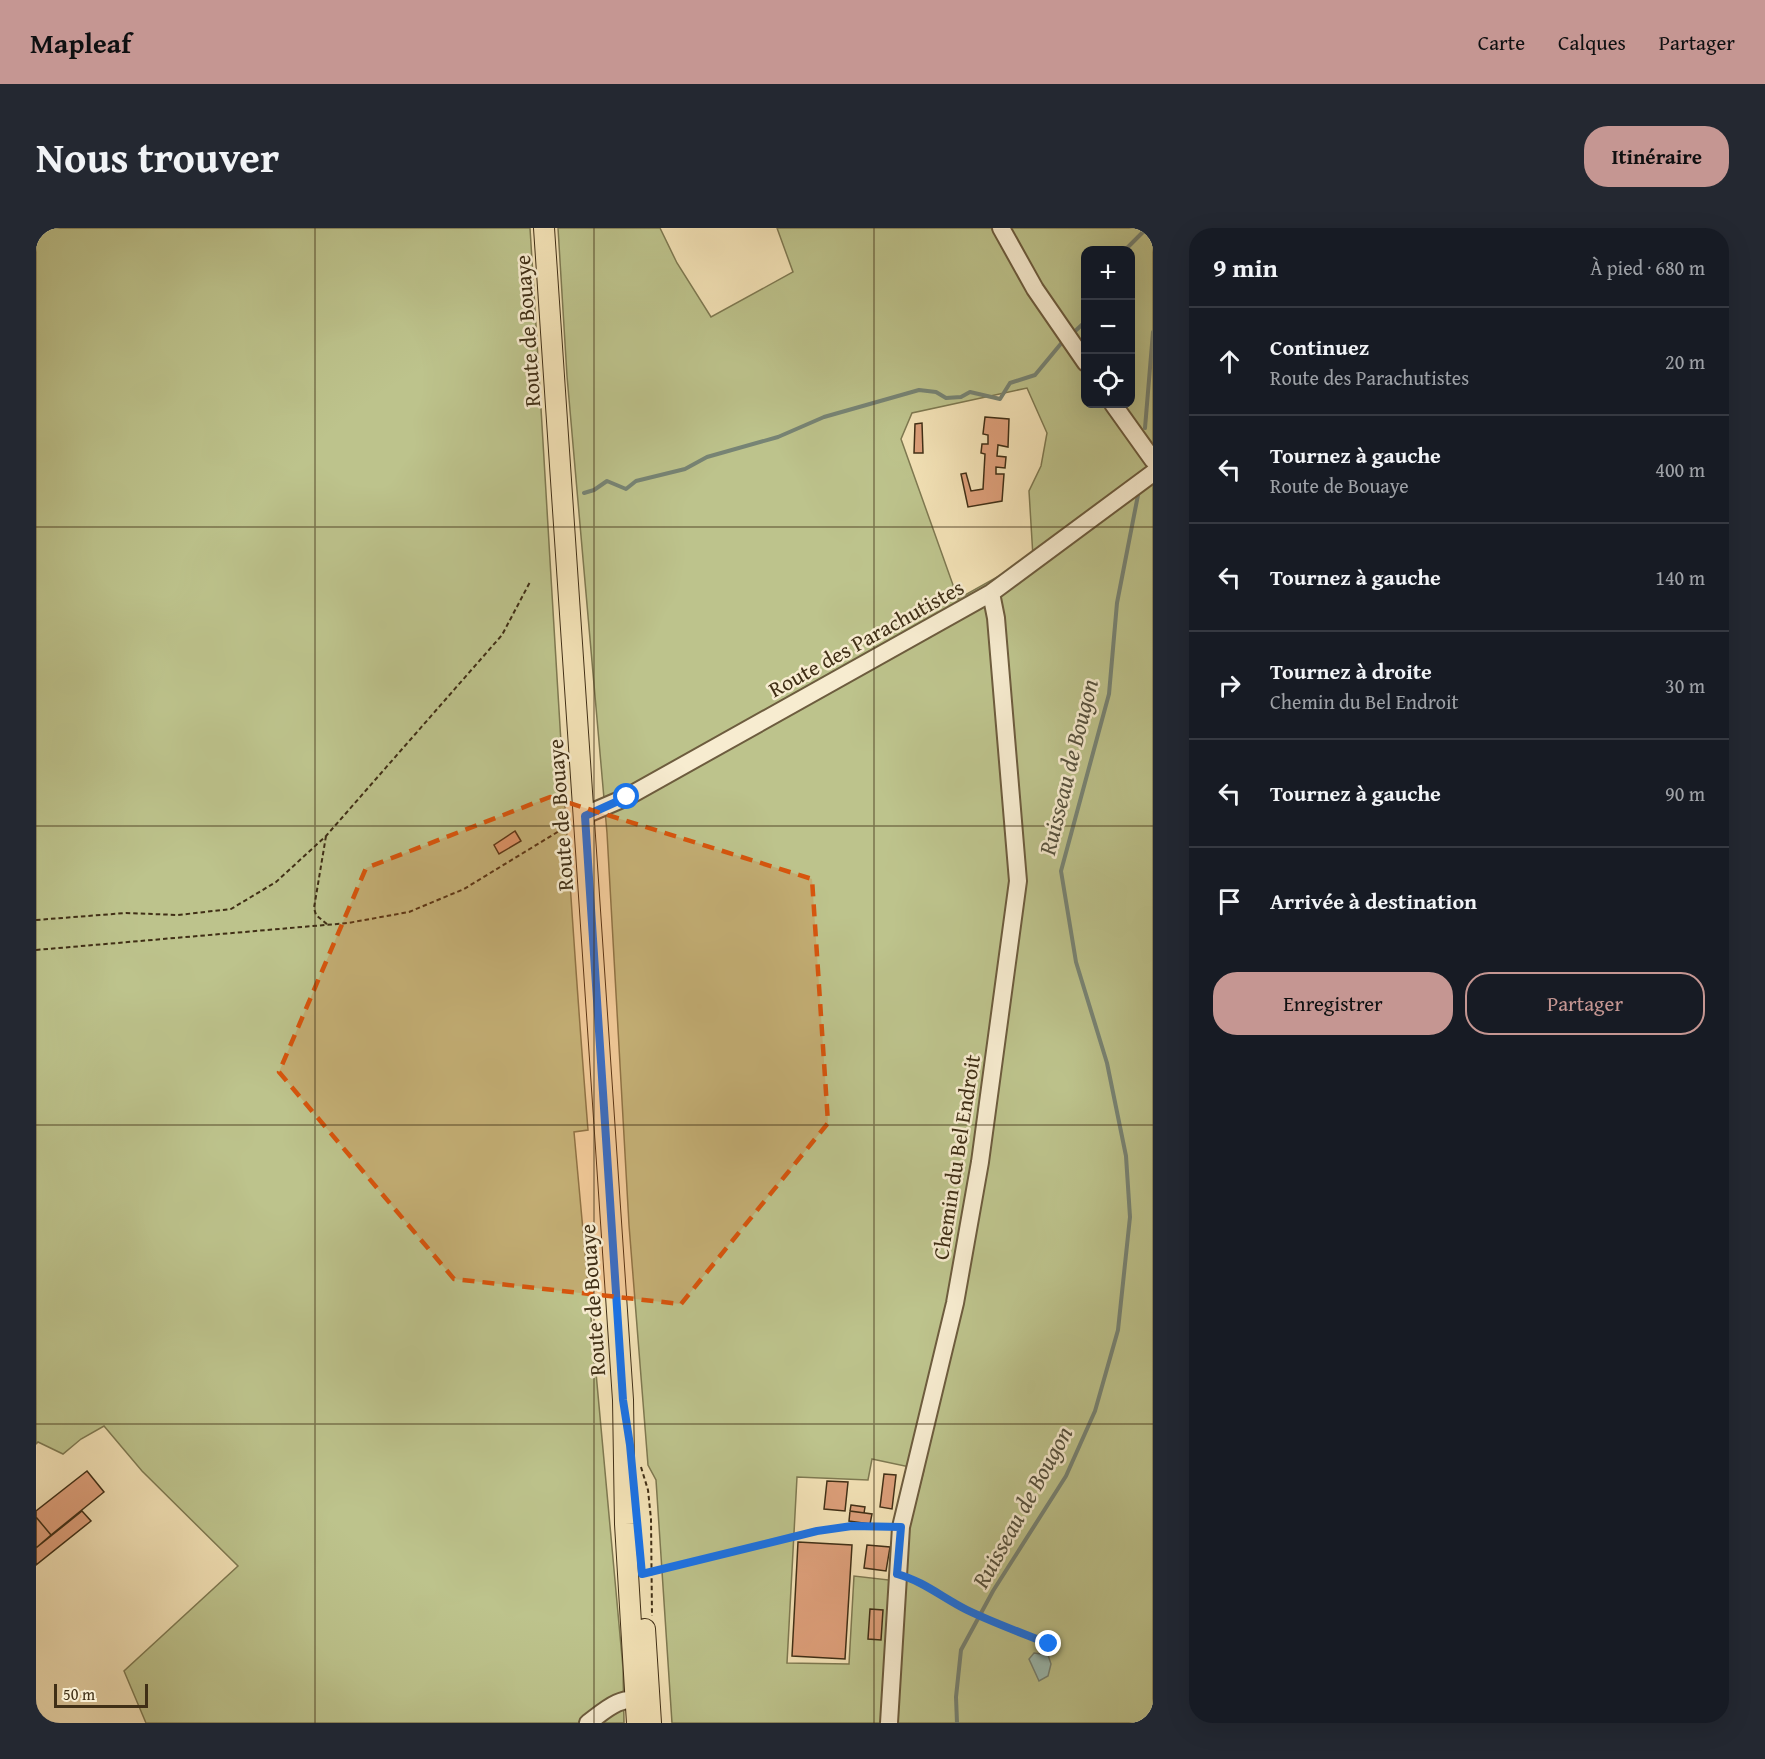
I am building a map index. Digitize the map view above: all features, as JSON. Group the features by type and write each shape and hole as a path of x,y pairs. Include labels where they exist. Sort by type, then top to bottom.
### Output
{"main road":[{"name":"Route de Bouaye","path":"544,228 579,819 623,1400 625,1524 637,1723"},
{"name":"Route de Bouaye","path":"623,1400 630,1445 642,1574 649,1723"}],"street":[{"path":"1001,228 1035,289 1081,356"},
{"path":"1116,408 1153,460"},
{"name":"Route des Parachutistes","path":"579,819 627,797 991,593 1153,473"},
{"name":"Chemin du Bel Endroit","path":"889,1723 901,1527 956,1303 980,1162 1016,898 1017,851 996,618 991,593"},
{"path":"588,1723 619,1701 634,1698 642,1702 649,1723"}],"path":[{"path":"36,920 126,913 178,915 231,909 276,882 326,836 502,635 530,582"},
{"path":"36,950 328,925 410,912 464,889 579,819"},
{"path":"326,836 314,908 316,915 328,925"},
{"path":"642,1574 817,1531 852,1526 901,1527"},
{"path":"897,1574 918,1580 937,1594 970,1611 1049,1644"}],"highlighted area":[{"path":"550,797 812,879 828,1123 681,1304 454,1279 279,1072 366,868"}],"green space":[{"path":"36,228 530,228 564,792 588,1130 574,1132 623,1668 624,1723 146,1723 124,1671 238,1566 142,1471 104,1426 81,1439 63,1454 38,1442 36,1444"},
{"path":"558,228 660,228 677,263 711,317 793,272 777,228 1153,228 1153,1723 672,1723 656,1480 648,1465 629,1225 607,833 567,376","holes":["1027,388 1047,433 1041,466 1029,491 1033,557 958,599 901,439 912,413","872,1459 924,1470 909,1528 906,1582 854,1576 849,1664 787,1663 797,1477 868,1480"]}],"water":[{"path":"1034,1653 1048,1655 1051,1664 1048,1676 1039,1681 1029,1659"}],"building":[{"path":"985,417 1009,419 1008,447 998,445 997,456 1006,457 1005,468 996,467 996,474 1004,474 1002,501 968,507 961,474 966,473 971,491 983,489 985,454 981,453 982,444 988,444 988,435 983,434"},
{"path":"922,423 923,453 914,453 915,424"},
{"path":"515,831 521,841 499,854 494,845"},
{"path":"87,1471 104,1492 51,1535 36,1517 36,1511"},
{"path":"884,1474 896,1475 892,1509 880,1507"},
{"path":"827,1481 848,1482 845,1511 824,1509"},
{"path":"851,1505 865,1507 864,1513 850,1511"},
{"path":"82,1511 91,1521 36,1565 36,1548"},
{"path":"850,1511 872,1514 870,1524 849,1521"},
{"path":"36,1517 51,1535 36,1548"},
{"path":"798,1542 852,1545 845,1659 792,1656"},
{"path":"867,1545 890,1547 886,1571 864,1568"},
{"path":"870,1609 883,1610 881,1640 868,1639"}],"waterway":[{"path":"1129,246 1144,231 1151,228"},
{"path":"1072,334 1081,326"},
{"name":"Ruisseau de Bougon","path":"1145,428 1153,332"},
{"path":"584,493 594,490 607,481 626,489 636,481 685,469 707,457 778,437 824,417 919,390 936,392 946,398 961,397 970,392 1000,399 1010,383 1035,375 1064,340"},
{"name":"Ruisseau de Bougon","path":"957,1723 956,1697 961,1650 993,1591 1066,1476 1095,1411 1118,1330 1130,1217 1126,1156 1107,1063 1076,962 1061,871 1109,694 1117,603 1138,495"}],"route":[{"path":"627,797 592,810 585,816 623,1400 630,1445 642,1574 817,1531 852,1526 901,1527 897,1574 918,1580 937,1594 970,1611 1049,1644"}]}
